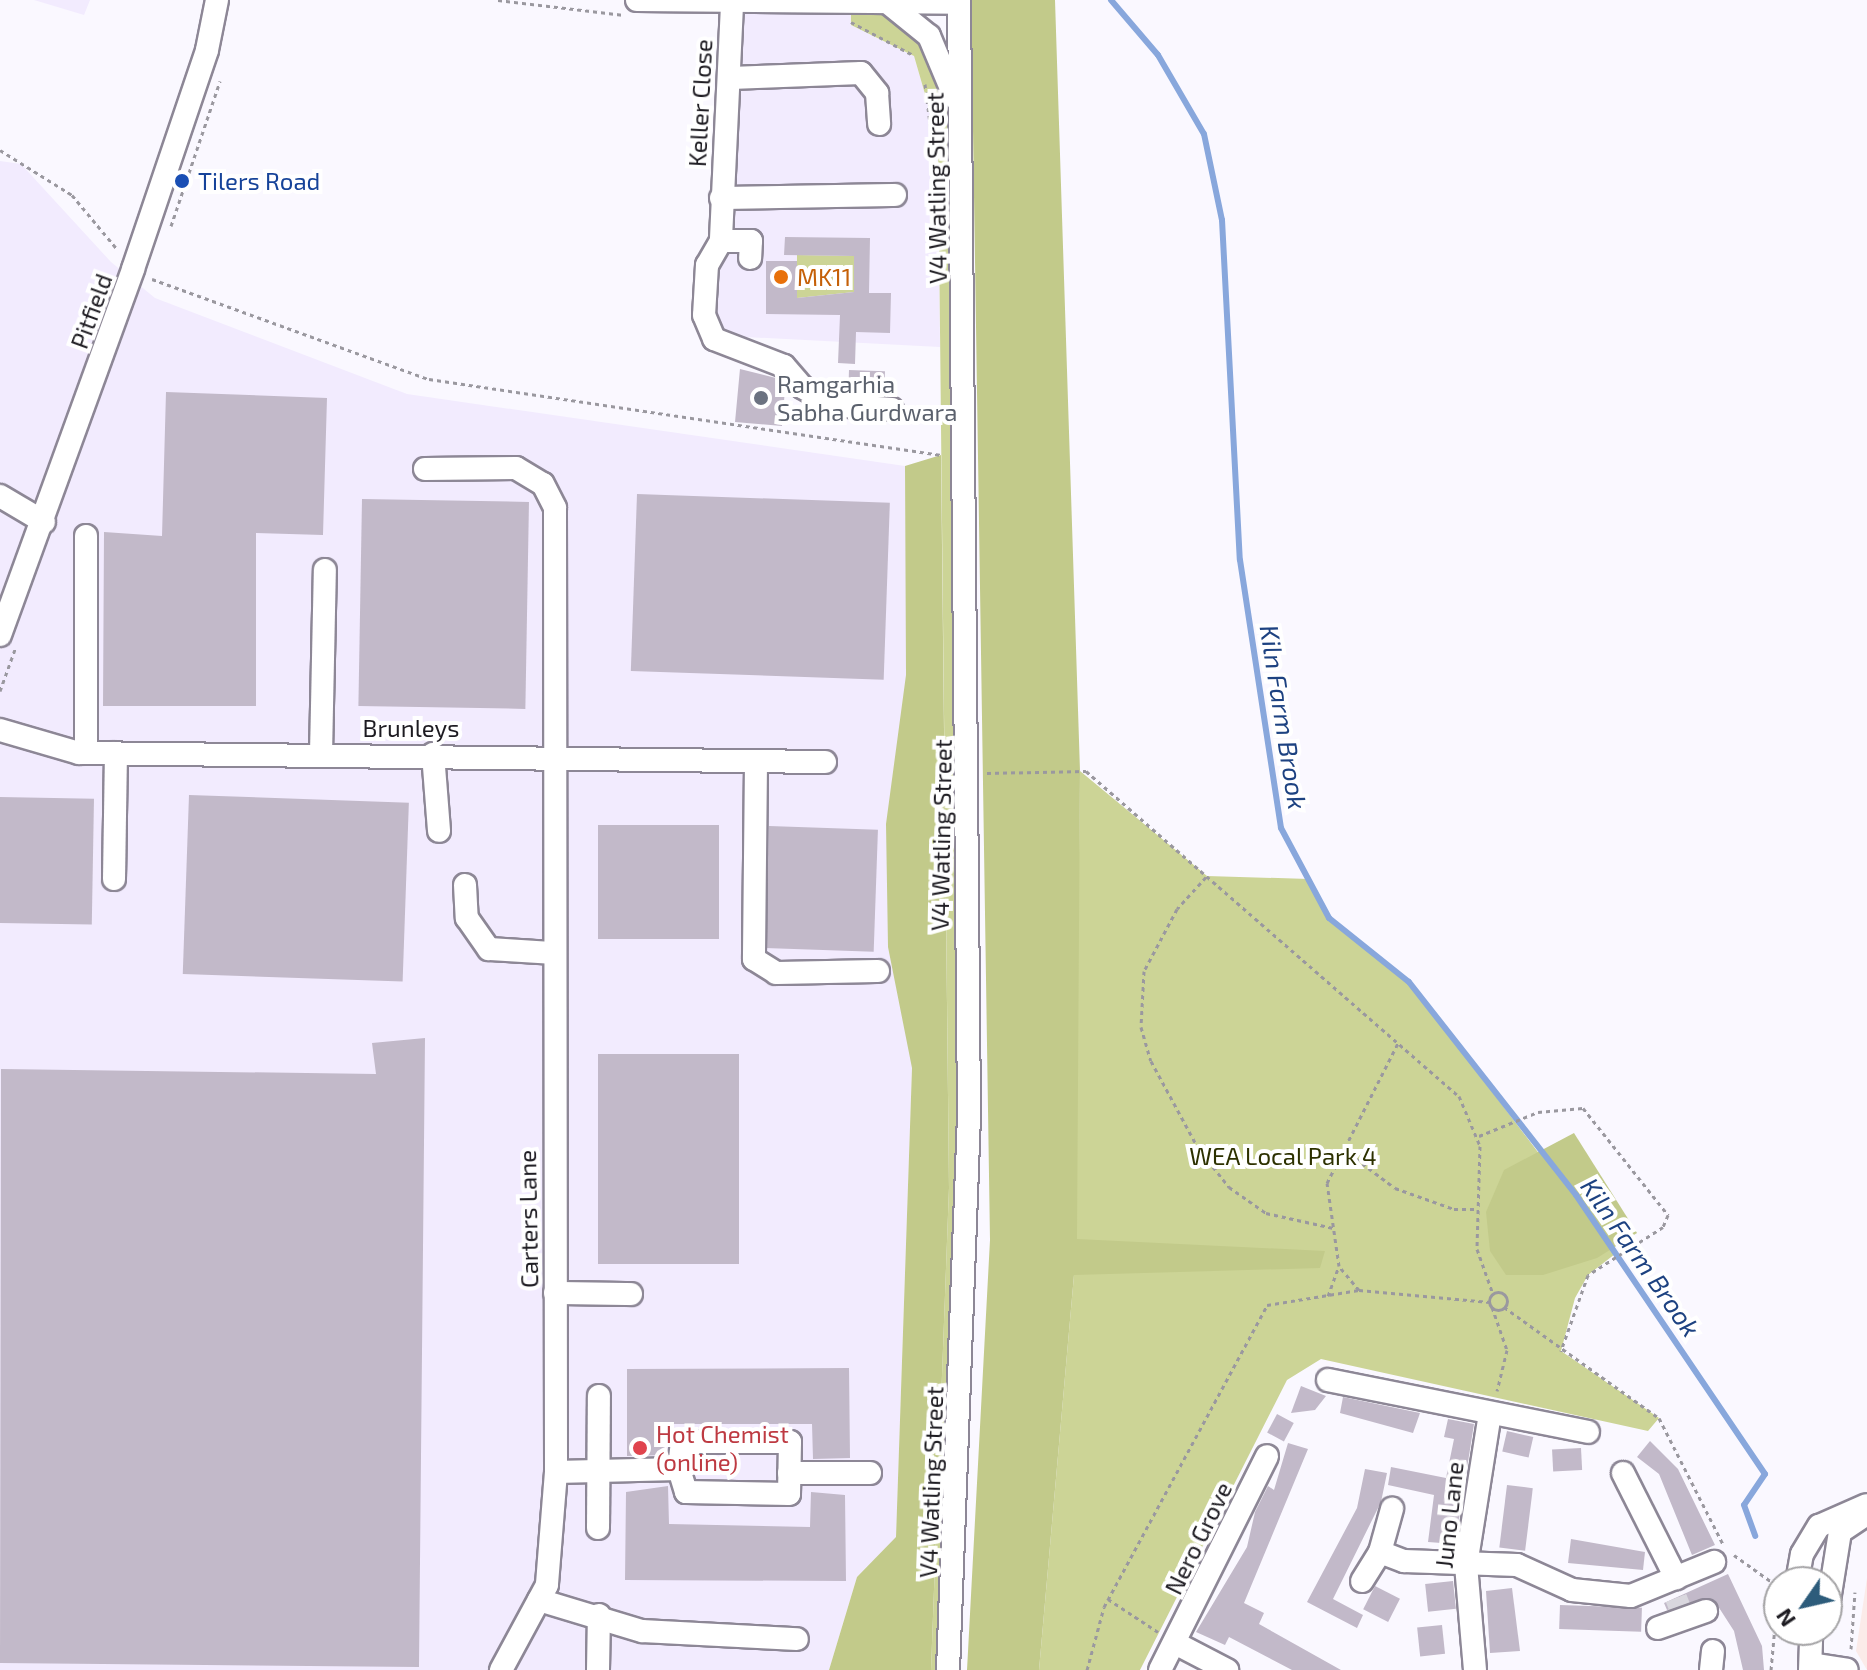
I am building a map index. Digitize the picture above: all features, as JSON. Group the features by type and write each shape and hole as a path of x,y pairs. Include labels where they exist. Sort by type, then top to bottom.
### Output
{"street":[{"name":"Pitfield","path":"0,635 44,522 133,269 207,50 217,0"},
{"path":"637,0 732,5 959,2"},
{"path":"887,2 929,36 961,111"},
{"name":"V4 Watling Street","path":"948,1670 969,1116 964,774 971,704 959,2"},
{"name":"Keller Close","path":"721,241 732,5"},
{"path":"731,78 861,73 877,93 879,124"},
{"path":"721,201 895,195"},
{"path":"750,258 751,241 721,241 707,265 704,315 714,339 784,366 802,387 833,405 892,409"},
{"name":"Carters Lane","path":"425,469 503,465 551,493 557,638 550,755 556,1472 539,1600 501,1670"},
{"path":"0,496 44,522"},
{"path":"86,536 86,753"},
{"path":"321,754 325,570"},
{"name":"Brunleys","path":"0,730 86,753 550,755 756,763 825,762"},
{"path":"114,879 116,753"},
{"path":"433,754 439,831"},
{"path":"756,763 754,959 776,973 878,971"},
{"path":"465,885 467,918 489,949 552,953"},
{"path":"555,1293 631,1294"},
{"path":"1328,1380 1588,1432"},
{"path":"598,1528 599,1396"},
{"name":"Juno Lane","path":"1475,1670 1466,1565 1490,1414"},
{"path":"682,1442 790,1442 789,1494 686,1492 679,1469 682,1442"},
{"name":"Nero Grove","path":"1160,1670 1267,1456"},
{"path":"556,1472 679,1469"},
{"path":"789,1473 870,1473"},
{"path":"1623,1473 1678,1598"},
{"path":"1800,1566 1802,1554 1819,1526 1867,1505"},
{"path":"1362,1581 1380,1552 1392,1509"},
{"path":"1835,1566 1840,1532 1867,1514"},
{"path":"1380,1552 1466,1565 1517,1565 1572,1590 1678,1598 1706,1611"},
{"path":"1658,1628 1678,1598 1714,1562"},
{"path":"539,1600 599,1615 642,1631 797,1639"},
{"path":"598,1670 599,1615"},
{"path":"1175,1643 1227,1670"},
{"path":"1811,1646 1810,1667 1853,1665"}],"path":[{"path":"851,3 851,25 898,44 919,65"},
{"path":"923,74 938,139 938,199"},
{"path":"0,150 72,195 133,269 429,379 941,455"},
{"path":"941,440 942,471"},
{"path":"964,774 1086,771 1459,1096 1462,1116 1478,1137 1479,1263 1493,1294"},
{"path":"1207,876 1177,909 1144,971 1140,1013 1151,1061 1192,1139 1229,1187 1266,1213 1333,1228"},
{"path":"1328,1296 1339,1266 1327,1183 1398,1043"},
{"path":"1478,1137 1568,1105 1594,1114 1668,1215 1663,1227 1609,1258 1575,1298 1561,1351"},
{"path":"1343,1149 1395,1188 1454,1209 1478,1209"},
{"path":"1339,1266 1359,1290"},
{"path":"1087,1670 1108,1599 1267,1305 1359,1290 1489,1302"},
{"path":"1489,1302 1493,1294"},
{"path":"1493,1294 1504,1294 1504,1307"},
{"path":"1489,1302 1507,1350 1490,1414"},
{"path":"1492,1307 1504,1307 1561,1351 1659,1418 1723,1545 1763,1576"},
{"path":"1853,1665 1850,1646 1855,1592"},
{"path":"1108,1599 1175,1643"},
{"path":"1771,1670 1773,1646"}],"shaded area":[{"path":"34,0 90,0 84,15"},
{"path":"721,0 851,0 851,25 914,56 938,139 940,347 708,335 718,230"},
{"path":"0,161 21,164 111,262 155,298 407,394 905,466 912,1068 896,1538 857,1577 829,1670 0,1670"},
{"path":"1867,1578 1867,1670 1856,1651"}],"green space":[{"path":"971,0 1055,0 1080,771 1077,1239 1325,1251 1320,1268 1074,1275 1039,1670 967,1670 990,1240"},
{"path":"887,2 929,36 961,111 969,1116 948,1670 931,1670 949,1188 938,139 914,56 851,25 851,3"},
{"path":"797,255 854,256 854,292 797,298"},
{"path":"941,455 949,1188 931,1670 829,1670 857,1577 896,1537 912,1068 888,947 886,824 906,675 905,466"},
{"name":"WEA Local Park 4","path":"1080,771 1207,876 1309,879 1330,918 1409,982 1615,1254 1588,1275 1575,1298 1561,1351 1659,1418 1648,1431 1321,1359 1287,1380 1140,1670 1039,1670 1074,1275"},
{"path":"1574,1133 1637,1233 1597,1258 1543,1275 1506,1275 1490,1251 1486,1212 1504,1170"}],"building":[{"name":"MK11","path":"785,237 870,238 869,293 891,293 890,333 856,332 855,364 838,363 840,315 766,314 766,261 797,261 797,298 854,292 854,256 784,255"},
{"name":"Ramgarhia Sabha Gurdwara","path":"740,369 776,378 785,389 782,426 735,422"},
{"name":"Ramgarhia Sabha Gurdwara","path":"849,370 885,371 884,389 848,388"},
{"path":"166,392 327,398 323,535 256,533 256,706 103,706 104,532 162,536"},
{"path":"637,494 890,503 884,680 631,671"},
{"path":"362,499 529,502 525,709 358,706"},
{"path":"189,795 409,803 403,982 183,974"},
{"path":"0,797 94,799 92,925 0,923"},
{"path":"598,825 719,825 719,939 598,939"},
{"path":"769,826 878,830 874,952 765,948"},
{"path":"425,1038 419,1667 0,1663 1,1069 376,1074 372,1043"},
{"path":"598,1054 739,1054 739,1264 598,1264"},
{"path":"849,1368 850,1458 813,1459 812,1424 664,1424 665,1455 627,1456 627,1369"},
{"path":"1301,1386 1326,1396 1315,1410 1291,1413"},
{"path":"1343,1397 1420,1413 1413,1433 1340,1413"},
{"path":"1277,1414 1294,1423 1284,1441 1267,1433"},
{"path":"1448,1419 1474,1424 1455,1544 1428,1542 1434,1495 1388,1485 1391,1467 1446,1478 1454,1439 1444,1437"},
{"path":"1507,1431 1533,1437 1529,1458 1502,1451"},
{"path":"1650,1441 1678,1469 1715,1545 1692,1555 1659,1474 1637,1457"},
{"path":"1288,1443 1308,1449 1244,1603 1264,1613 1259,1624 1341,1670 1292,1670 1229,1637 1225,1645 1196,1632 1247,1547 1255,1512 1268,1486 1274,1490"},
{"path":"1581,1448 1582,1470 1553,1471 1552,1450"},
{"path":"1365,1469 1387,1473 1381,1502 1333,1599 1363,1615 1357,1628 1307,1602 1357,1508"},
{"path":"1507,1485 1533,1488 1525,1551 1499,1548"},
{"path":"668,1486 669,1524 810,1527 811,1492 845,1495 846,1581 625,1580 626,1492"},
{"path":"1571,1539 1645,1552 1643,1570 1568,1563"},
{"path":"1728,1574 1762,1646 1764,1670 1743,1670 1734,1631 1714,1600 1667,1610 1664,1603"},
{"path":"1453,1581 1456,1609 1428,1612 1425,1584"},
{"path":"1375,1586 1400,1599 1388,1622 1363,1609"},
{"path":"1512,1588 1520,1651 1490,1653 1486,1591"},
{"path":"1560,1605 1642,1608 1641,1632 1559,1629"},
{"path":"1442,1625 1445,1654 1420,1656 1417,1628"}],"waterway":[{"name":"Kiln Farm Brook","path":"1111,0 1158,55 1204,134 1222,220 1240,560 1281,828 1329,918 1409,982 1576,1195 1765,1474 1744,1505 1755,1536"}],"tunnel":[{"path":"1676,1598 1683,1615"}],"place":[{"name":"Tilers Road","path":"182,181"},
{"name":"MK11","path":"781,277"},
{"name":"Ramgarhia Sabha Gurdwara","path":"761,398"},
{"name":"Hot Chemist (online)","path":"640,1448"}]}
